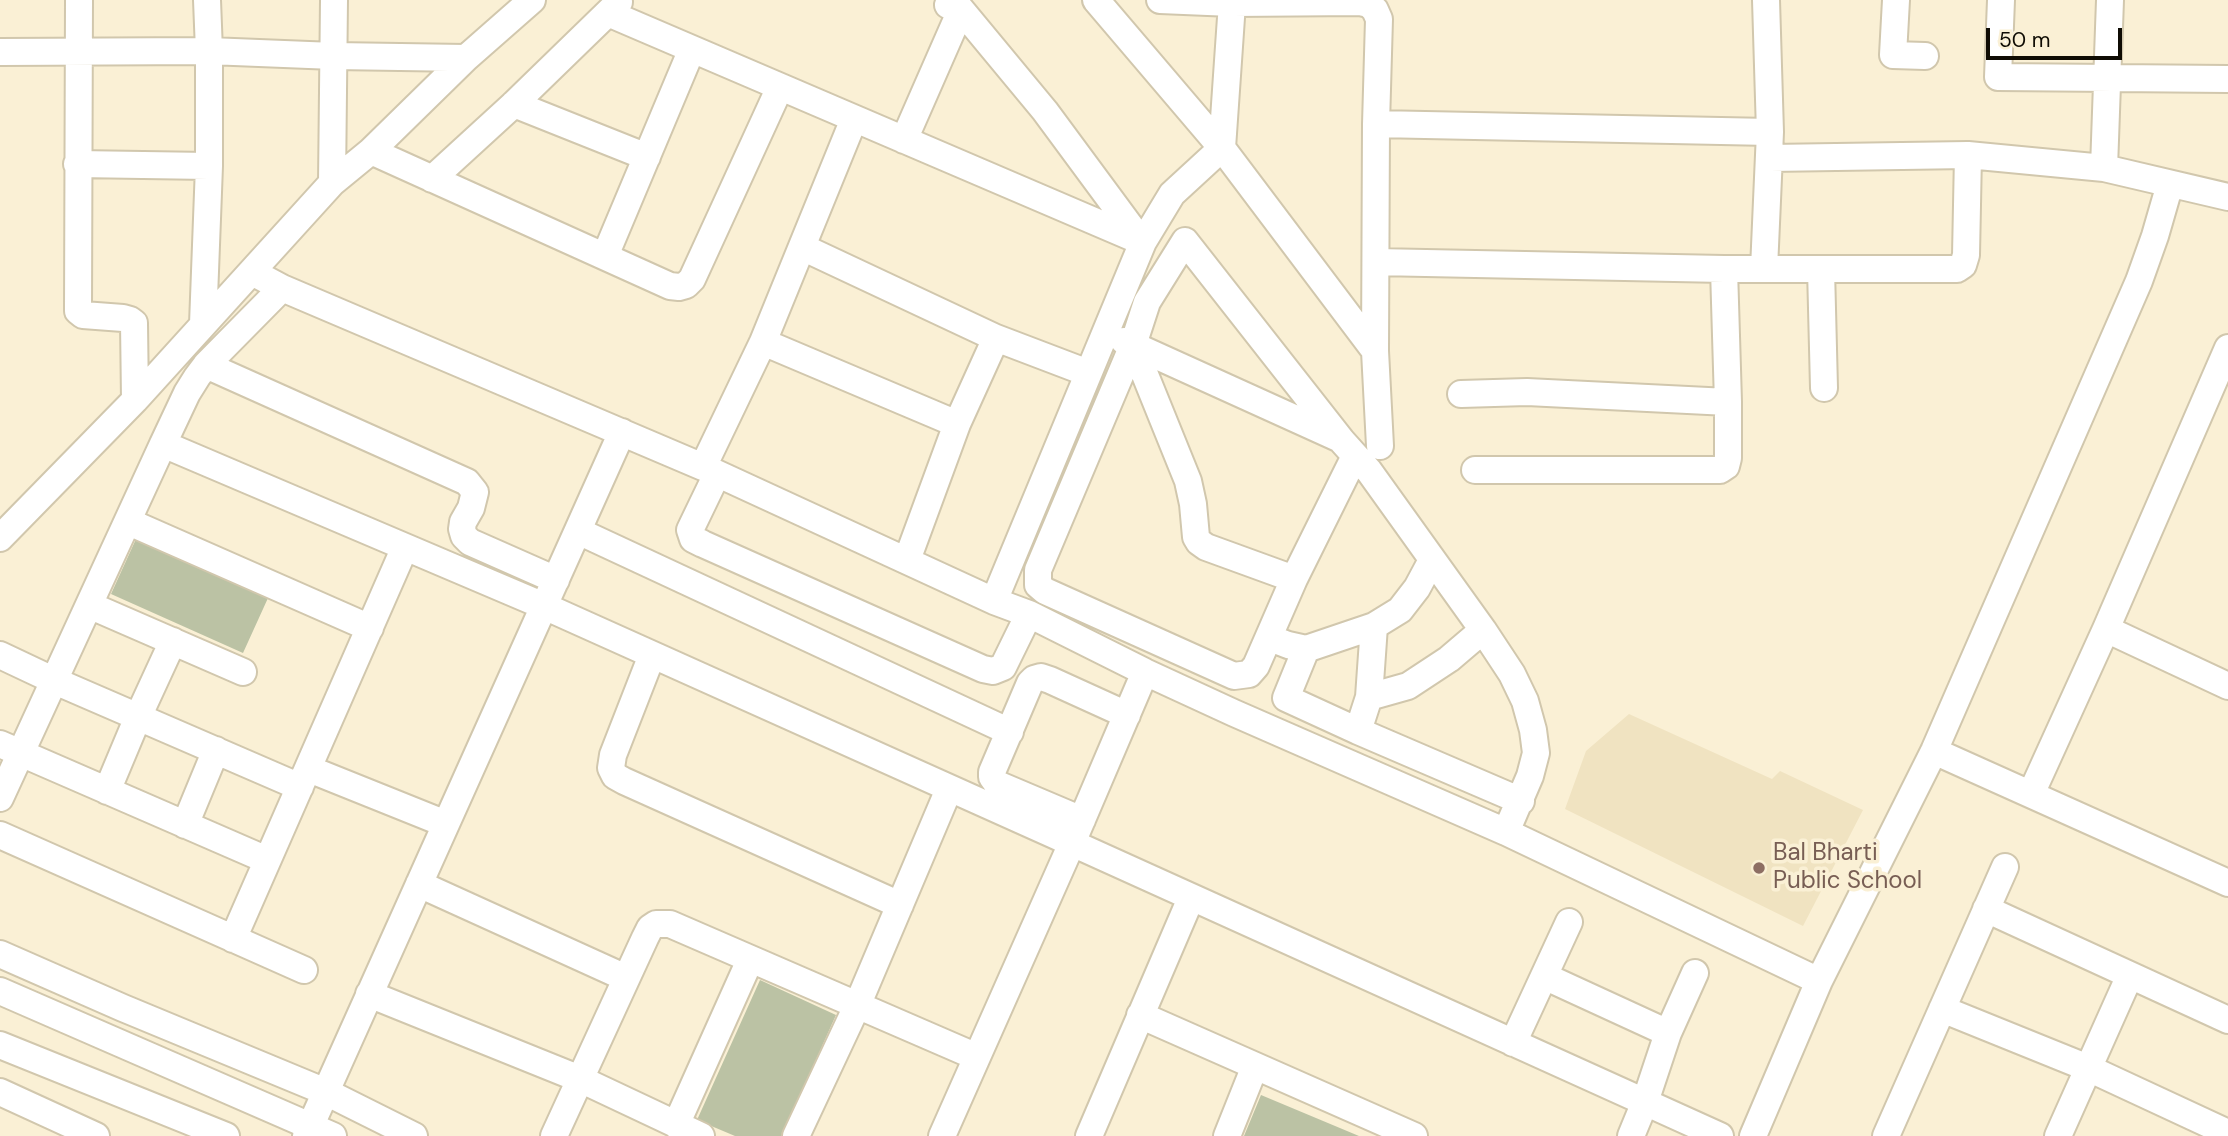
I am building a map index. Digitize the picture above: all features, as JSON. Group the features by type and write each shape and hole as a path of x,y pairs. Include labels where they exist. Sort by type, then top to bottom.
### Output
{"street":[{"path":"79,0 78,311 83,315 123,318 134,323 135,400"},
{"path":"203,324 209,166 207,0"},
{"path":"332,183 334,0"},
{"path":"0,538 135,400 332,183 532,0"},
{"path":"1096,0 1222,148 1375,351"},
{"path":"1160,0 1232,3 1360,2 1369,4 1375,10 1378,19 1375,351 1380,446"},
{"path":"1764,269 1770,145 1766,0"},
{"path":"1896,0 1893,55 1925,56"},
{"path":"2001,0 1998,77 2228,79"},
{"path":"2104,168 2110,0"},
{"path":"950,3 1045,111 1143,242"},
{"path":"904,140 950,3"},
{"path":"994,601 1143,242 1172,194 1222,148 1232,3"},
{"path":"432,179 615,7 692,49 1143,242"},
{"path":"605,256 692,49"},
{"path":"0,52 209,51 466,58"},
{"path":"370,151 670,286 679,287 692,279 780,87"},
{"path":"514,104 647,157"},
{"path":"854,119 710,471 690,530 693,539 983,669 993,671 1003,667 1029,614"},
{"path":"1376,124 1968,155 2104,168 2228,197"},
{"path":"1376,262 1724,269 1957,269 1963,265 1966,255 1968,155"},
{"path":"77,164 209,166"},
{"path":"1753,1136 1819,981 1934,751 2139,281 2171,184"},
{"path":"1349,448 1270,638 1249,674 1234,676 1045,591 1038,585 1038,570 1133,345 1147,302 1185,241 1368,471 1512,674 1525,701 1536,753 1531,776 1506,832"},
{"path":"802,247 996,338 1088,373"},
{"path":"1475,470 1720,470 1726,466 1728,402 1724,269"},
{"path":"1821,269 1824,388"},
{"path":"252,272 282,288 622,432 994,601 1029,614 1145,672 1506,832 1819,981"},
{"path":"0,798 10,749 55,681 187,393 206,365 282,288"},
{"path":"1105,331 1349,448"},
{"path":"907,560 957,425 996,338"},
{"path":"763,342 957,425"},
{"path":"1133,345 1188,481 1199,542 1206,547 1294,579"},
{"path":"2031,794 2228,348"},
{"path":"206,365 467,482 475,492 471,508 463,522 464,536 470,542 556,580"},
{"path":"1461,394 1527,392 1728,402"},
{"path":"0,991 317,1132 326,1093 369,994 622,432"},
{"path":"163,444 544,607 949,789 1077,831"},
{"path":"129,522 370,628"},
{"path":"578,531 1010,732"},
{"path":"233,939 405,547"},
{"path":"1270,638 1306,649 1374,626 1399,610 1417,588 1432,560"},
{"path":"89,605 243,672"},
{"path":"1357,731 1369,696 1374,626"},
{"path":"2106,629 2228,686"},
{"path":"1369,696 1408,686 1449,659 1483,630"},
{"path":"107,792 173,642"},
{"path":"1286,698 1306,649"},
{"path":"0,655 216,750 446,824"},
{"path":"652,655 612,755 611,768 615,776 900,905"},
{"path":"942,1136 1145,672"},
{"path":"1242,676 1357,731 1521,801"},
{"path":"1127,715 1041,677 1034,679 992,772 992,778 997,784 1191,898 1720,1136"},
{"path":"10,749 267,860"},
{"path":"185,825 216,750"},
{"path":"1934,751 2228,883"},
{"path":"796,1136 857,1006 949,789"},
{"path":"0,835 304,970"},
{"path":"1886,1136 2005,867"},
{"path":"419,884 626,978"},
{"path":"1089,1136 1191,898"},
{"path":"1986,909 2228,1020"},
{"path":"1513,1043 1569,922"},
{"path":"554,1136 650,928 656,924 670,924 977,1057"},
{"path":"0,954 123,1009 326,1093 414,1136"},
{"path":"676,1125 750,960"},
{"path":"1630,1136 1646,1102 1668,1033 1695,972"},
{"path":"2058,1136 2130,975"},
{"path":"1544,976 1668,1033"},
{"path":"369,994 580,1079 701,1136"},
{"path":"1942,1009 2088,1068 2228,1133"},
{"path":"1140,1016 1414,1136"},
{"path":"0,1045 218,1135"},
{"path":"1227,1136 1255,1066"},
{"path":"0,1092 96,1136"}],"shaded area":[{"name":"Bal Bharti Public School","path":"1629,714 1772,779 1780,771 1863,810 1803,926 1565,809 1586,751"}],"green space":[{"path":"136,539 268,598 243,653 111,594"},
{"path":"760,980 836,1015 782,1136 735,1136 697,1120"},
{"path":"1261,1095 1359,1136 1244,1136"}],"place":[{"name":"Bal Bharti Public School","path":"1759,868"}]}
